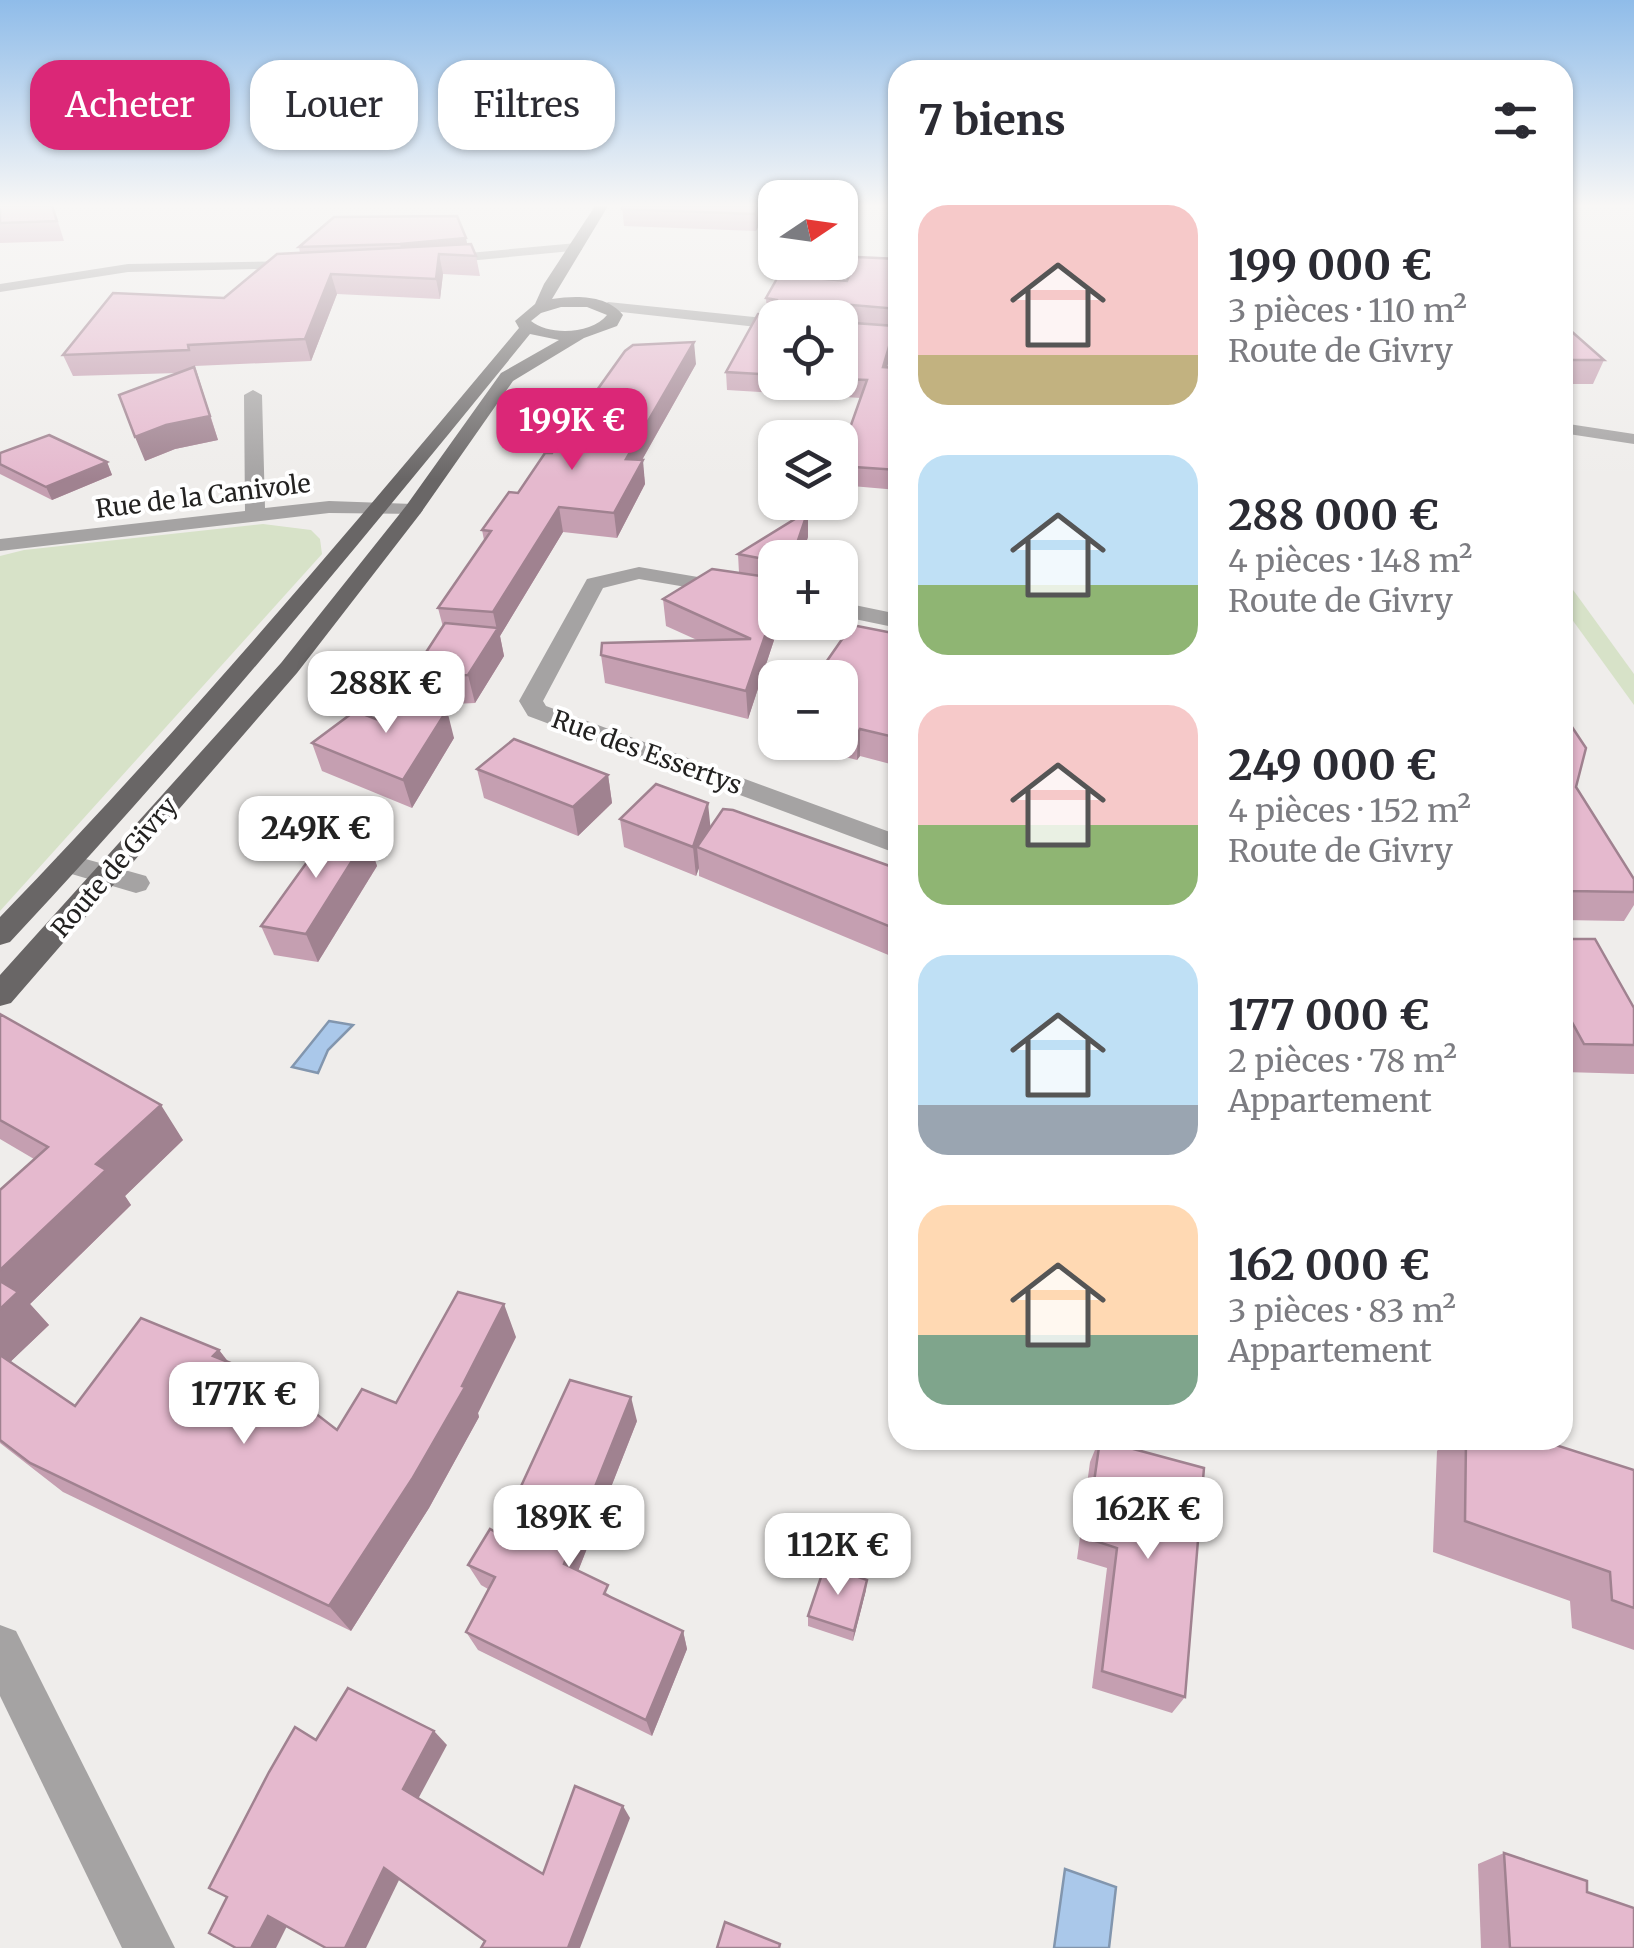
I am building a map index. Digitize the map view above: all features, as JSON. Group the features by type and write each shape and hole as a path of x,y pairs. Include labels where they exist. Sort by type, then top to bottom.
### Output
{"main road":[{"path":"527,328 542,334 587,333 612,323 615,315 608,308 588,302 542,306 546,297"},
{"path":"583,297 588,302"},
{"name":"Route de Givry","path":"0,934 68,863 379,508 527,328 523,321 528,313 542,306"},
{"name":"Route de Givry","path":"0,996 289,668 413,510 507,377 587,333"}],"street":[{"path":"608,308 758,323"},
{"path":"587,333 693,319"},
{"path":"858,332 888,334"},
{"path":"254,395 255,514"},
{"path":"1573,430 1634,438"},
{"name":"Rue de la Canivole","path":"0,545 330,506 413,510"},
{"name":"Rue des Essertys","path":"758,593 639,572 595,584 530,701 537,712 888,841"},
{"path":"858,613 888,619"},
{"path":"68,863 136,883"},
{"path":"0,1647 149,1948"}],"green space":[{"path":"263,524 311,530 320,539 322,554 0,911 0,556 24,550"},
{"path":"1573,590 1634,674 1634,705 1573,621"}],"water":[{"path":"329,1021 353,1025 328,1050 318,1073 292,1067"},
{"path":"1065,1869 1116,1887 1109,1948 1054,1948"}],"building":[{"path":"110,297 322,297 305,339 188,345 189,350 63,355"},
{"path":"888,297 888,308 858,305 858,300 766,298"},
{"path":"758,314 758,374 726,372"},
{"path":"858,323 888,325 883,367 888,367 888,469 858,467 858,420 853,420 867,380 858,380"},
{"path":"1573,333 1604,360 1573,360"},
{"path":"694,342 626,459 643,460 614,513 559,507 493,612 438,608 491,531 482,530 509,492 518,493 545,453 552,453 625,351 633,345"},
{"path":"194,367 210,416 166,425 135,437 119,395"},
{"path":"49,435 107,462 46,487 0,464 0,453"},
{"path":"793,520 805,520 798,540 761,540"},
{"path":"758,542 758,558 738,554"},
{"path":"712,569 758,576 758,640 764,640 746,691 601,655 602,643 751,639 663,599"},
{"path":"445,623 498,628 468,675 410,677"},
{"path":"858,626 888,632 888,736 860,729 858,733 858,660 828,660 842,640 858,640"},
{"path":"400,692 447,710 403,780 312,743 355,711 381,721"},
{"path":"1573,728 1586,748 1576,787 1634,879 1634,892 1573,891"},
{"path":"514,739 608,775 573,807 477,769"},
{"path":"656,784 708,803 693,847 620,819"},
{"path":"723,809 888,865 888,926 697,847"},
{"path":"338,819 367,837 306,934 261,926"},
{"path":"1573,939 1595,939 1634,1008 1634,1045 1584,1044 1573,1024"},
{"path":"0,1014 161,1105 96,1164 106,1170 0,1270 0,1190 48,1147 0,1120"},
{"path":"0,1281 18,1292 0,1309"},
{"path":"458,1292 504,1304 462,1386 465,1387 412,1479 329,1606 30,1463 0,1440 0,1355 75,1406 141,1318 219,1350 213,1356 271,1379 337,1430 362,1389 396,1403"},
{"path":"570,1380 631,1397 564,1564 608,1585 604,1594 683,1631 646,1720 466,1632 495,1577 468,1565 490,1529 499,1534"},
{"path":"1099,1450 1137,1450 1204,1468 1185,1697 1102,1671 1117,1548 1086,1538"},
{"path":"1466,1450 1571,1450 1634,1470 1634,1608 1612,1600 1610,1572 1465,1521"},
{"path":"825,1565 867,1580 854,1631 808,1616"},
{"path":"348,1688 434,1731 403,1789 543,1874 575,1786 623,1806 568,1948 481,1948 485,1941 384,1868 345,1948 326,1948 268,1916 251,1948 236,1948 209,1933 227,1897 209,1888 269,1772 295,1727 316,1740"},
{"path":"1504,1853 1587,1881 1587,1892 1634,1908 1634,1948 1510,1948"},
{"path":"725,1922 780,1944 779,1948 717,1948"}]}
